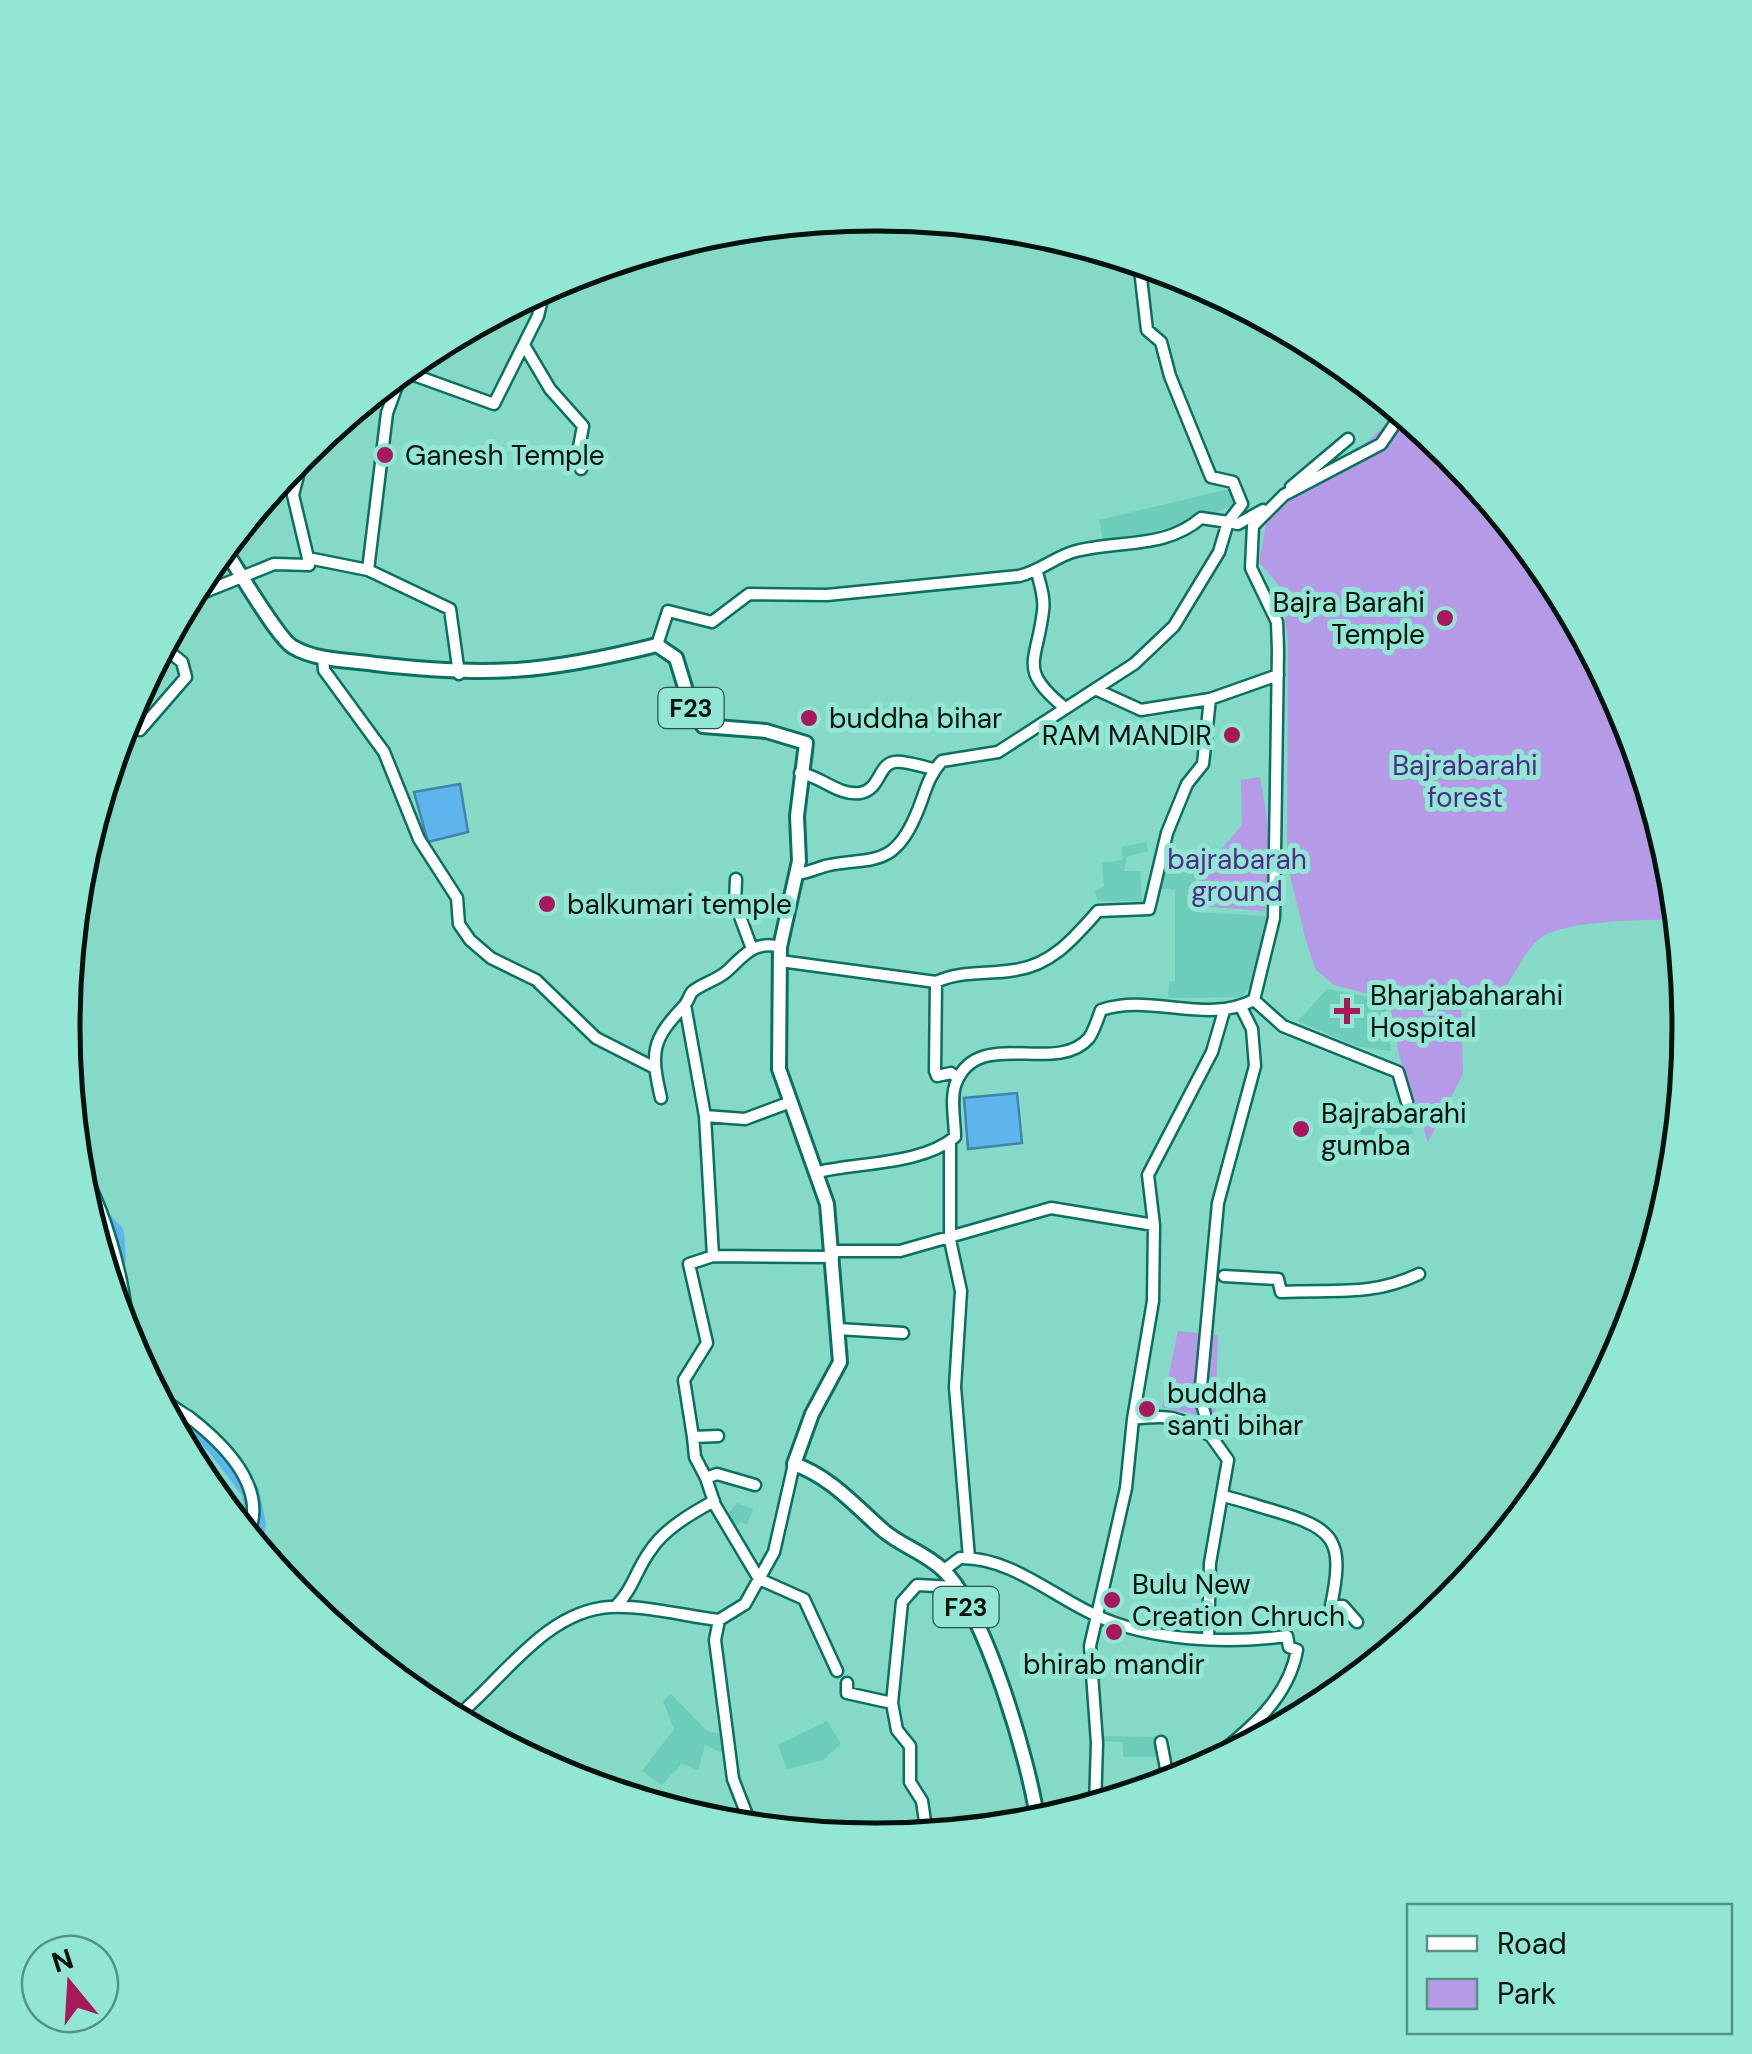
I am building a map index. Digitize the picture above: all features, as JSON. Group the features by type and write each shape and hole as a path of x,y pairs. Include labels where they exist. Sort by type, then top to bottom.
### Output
{"main road":[{"path":"232,559 290,647 323,658 459,674 564,668 657,645"},
{"name":"F23","path":"657,645 676,658 696,721 709,728 766,731 804,740 796,874 780,954 779,1070 788,1103 818,1172 832,1254 840,1362 812,1414 794,1464 818,1472 887,1534 944,1570 991,1658 1036,1807"}],"street":[{"path":"796,874 823,866 873,862 890,852 916,816 934,769 949,758 998,752 1134,664 1174,626 1219,552 1228,522 1242,504 1233,482 1211,478 1170,376 1162,342 1147,330 1141,276"},
{"path":"417,377 494,404 540,306"},
{"path":"524,345 550,390 583,426 576,458 581,469"},
{"path":"368,570 387,413 394,393"},
{"path":"958,1078 993,1053 1070,1050 1088,1038 1102,1010 1112,1006 1224,1011 1254,1000 1274,918 1278,675 1276,622 1251,568 1253,526 1284,495 1381,444 1395,424"},
{"path":"657,645 668,610 712,622 749,594 827,595 1037,572 1074,551 1184,533 1201,518 1238,524 1266,509 1348,439"},
{"path":"210,591 282,562 296,568 309,565 293,486"},
{"path":"308,558 368,570 450,609 459,674"},
{"path":"1037,572 1044,610 1032,669 1037,683 1065,708"},
{"path":"212,589 220,588"},
{"path":"138,729 186,677 182,662 173,655"},
{"path":"323,658 324,670 384,752 419,839 456,898 460,924 470,940 492,958 536,980 596,1038 654,1067"},
{"path":"1095,689 1141,710 1210,699 1278,675"},
{"path":"752,949 936,982 951,975 1014,970 1050,960 1098,911 1149,909 1167,833 1187,784 1204,764 1210,699"},
{"path":"800,773 818,775 843,792 858,794 878,784 887,765 894,762 934,769"},
{"path":"736,878 736,903 752,949"},
{"path":"661,1098 654,1067 669,1017 685,1005 693,992 752,949"},
{"path":"936,982 935,1071 937,1076 951,1073 958,1078"},
{"path":"1254,1000 1283,1026 1398,1072 1407,1102"},
{"path":"685,1005 705,1116 713,1256"},
{"path":"1211,1436 1200,1397 1218,1203 1256,1066 1252,1029 1241,1007"},
{"path":"1095,1792 1097,1743 1090,1646 1126,1488 1132,1419 1153,1301 1154,1225 1148,1175 1212,1052 1224,1011"},
{"path":"818,1172 924,1153 950,1141 955,1137 958,1078"},
{"path":"705,1116 745,1118 788,1103"},
{"path":"950,1141 950,1240 961,1291 955,1387 969,1558"},
{"path":"837,1672 804,1599 759,1579 714,1501 695,1457 684,1380 707,1343 688,1264 713,1256 900,1251 950,1240 1051,1208 1154,1225"},
{"path":"1224,1276 1278,1279 1281,1292 1350,1288 1364,1292 1388,1289 1419,1274"},
{"path":"838,1330 903,1334"},
{"path":"179,1411 218,1439 243,1473 252,1498 252,1521"},
{"path":"1132,1419 1166,1414 1186,1418 1211,1436 1228,1460 1210,1563 1208,1638"},
{"path":"692,1437 718,1436"},
{"path":"465,1708 538,1639 593,1608 616,1606 719,1620 745,1604 774,1552 794,1464"},
{"path":"706,1478 718,1474 755,1485"},
{"path":"1222,1496 1312,1520 1334,1543 1338,1569 1330,1606 1343,1606 1357,1622"},
{"path":"616,1606 630,1592 650,1549 686,1516 714,1501"},
{"path":"944,1570 960,1558 999,1563 1097,1616 1208,1638 1287,1636 1289,1647 1297,1650 1293,1670 1278,1696 1243,1733"},
{"path":"925,1821 922,1801 910,1782 910,1746 896,1730 892,1703 902,1602 917,1585 955,1586"},
{"path":"719,1620 714,1640 734,1780 746,1812"},
{"path":"847,1683 848,1693 892,1703"},
{"path":"1161,1742 1166,1768"}],"shaded area":[{"path":"1229,489 1235,505 1194,521 1104,544 1099,520"},
{"path":"460,784 468,832 428,842 414,792"},
{"path":"1146,842 1148,851 1127,857 1124,871 1140,871 1142,901 1098,901 1095,892 1104,886 1102,863 1122,860 1122,847"},
{"path":"1158,872 1196,872 1195,912 1267,916 1254,979 1242,997 1168,998 1169,982 1175,981 1175,890 1156,888"},
{"name":"Bharjabaharahi Hospital","path":"1327,989 1385,1000 1391,1051 1355,1046 1298,1021"},
{"path":"1017,1093 1022,1143 968,1149 964,1098"},
{"path":"1406,1104 1413,1134 1361,1135 1356,1111"},
{"path":"737,1503 753,1509 747,1525 740,1522 735,1529 726,1516"},
{"path":"671,1694 706,1730 721,1735 723,1753 705,1745 698,1770 682,1763 662,1785 642,1771 674,1729 663,1701"},
{"path":"827,1721 841,1744 823,1760 787,1769 778,1745"},
{"path":"1102,1736 1159,1737 1158,1757 1123,1757 1123,1742 1102,1741"}],"green space":[{"name":"Bajrabarahi forest","path":"1391,421 1474,502 1538,585 1590,675 1630,771 1657,872 1665,920 1606,922 1550,933 1528,952 1499,998 1461,996 1463,1074 1428,1142 1399,1055 1389,999 1334,985 1316,970 1287,862 1288,641 1281,588 1259,562 1266,523 1289,500 1350,457"},
{"name":"bajrabarah ground","path":"1260,777 1272,847 1265,911 1198,906 1200,874 1242,825 1241,780"},
{"path":"1178,1331 1218,1335 1215,1419 1162,1407"}],"waterway":[{"path":"104,1222 115,1233 117,1259"},
{"path":"184,1419 215,1445 250,1491 256,1527"}],"place":[{"name":"Ganesh Temple","path":"385,455"},
{"name":"Bajra Barahi Temple","path":"1445,618"},
{"name":"buddha bihar","path":"809,718"},
{"name":"RAM MANDIR","path":"1232,735"},
{"name":"balkumari temple","path":"547,904"},
{"name":"Bharjabaharahi Hospital","path":"1347,1011"},
{"name":"Bajrabarahi gumba","path":"1301,1129"},
{"name":"buddha santi bihar","path":"1147,1409"},
{"name":"Bulu New Creation Chruch","path":"1112,1600"},
{"name":"bhirab mandir","path":"1114,1632"}]}
